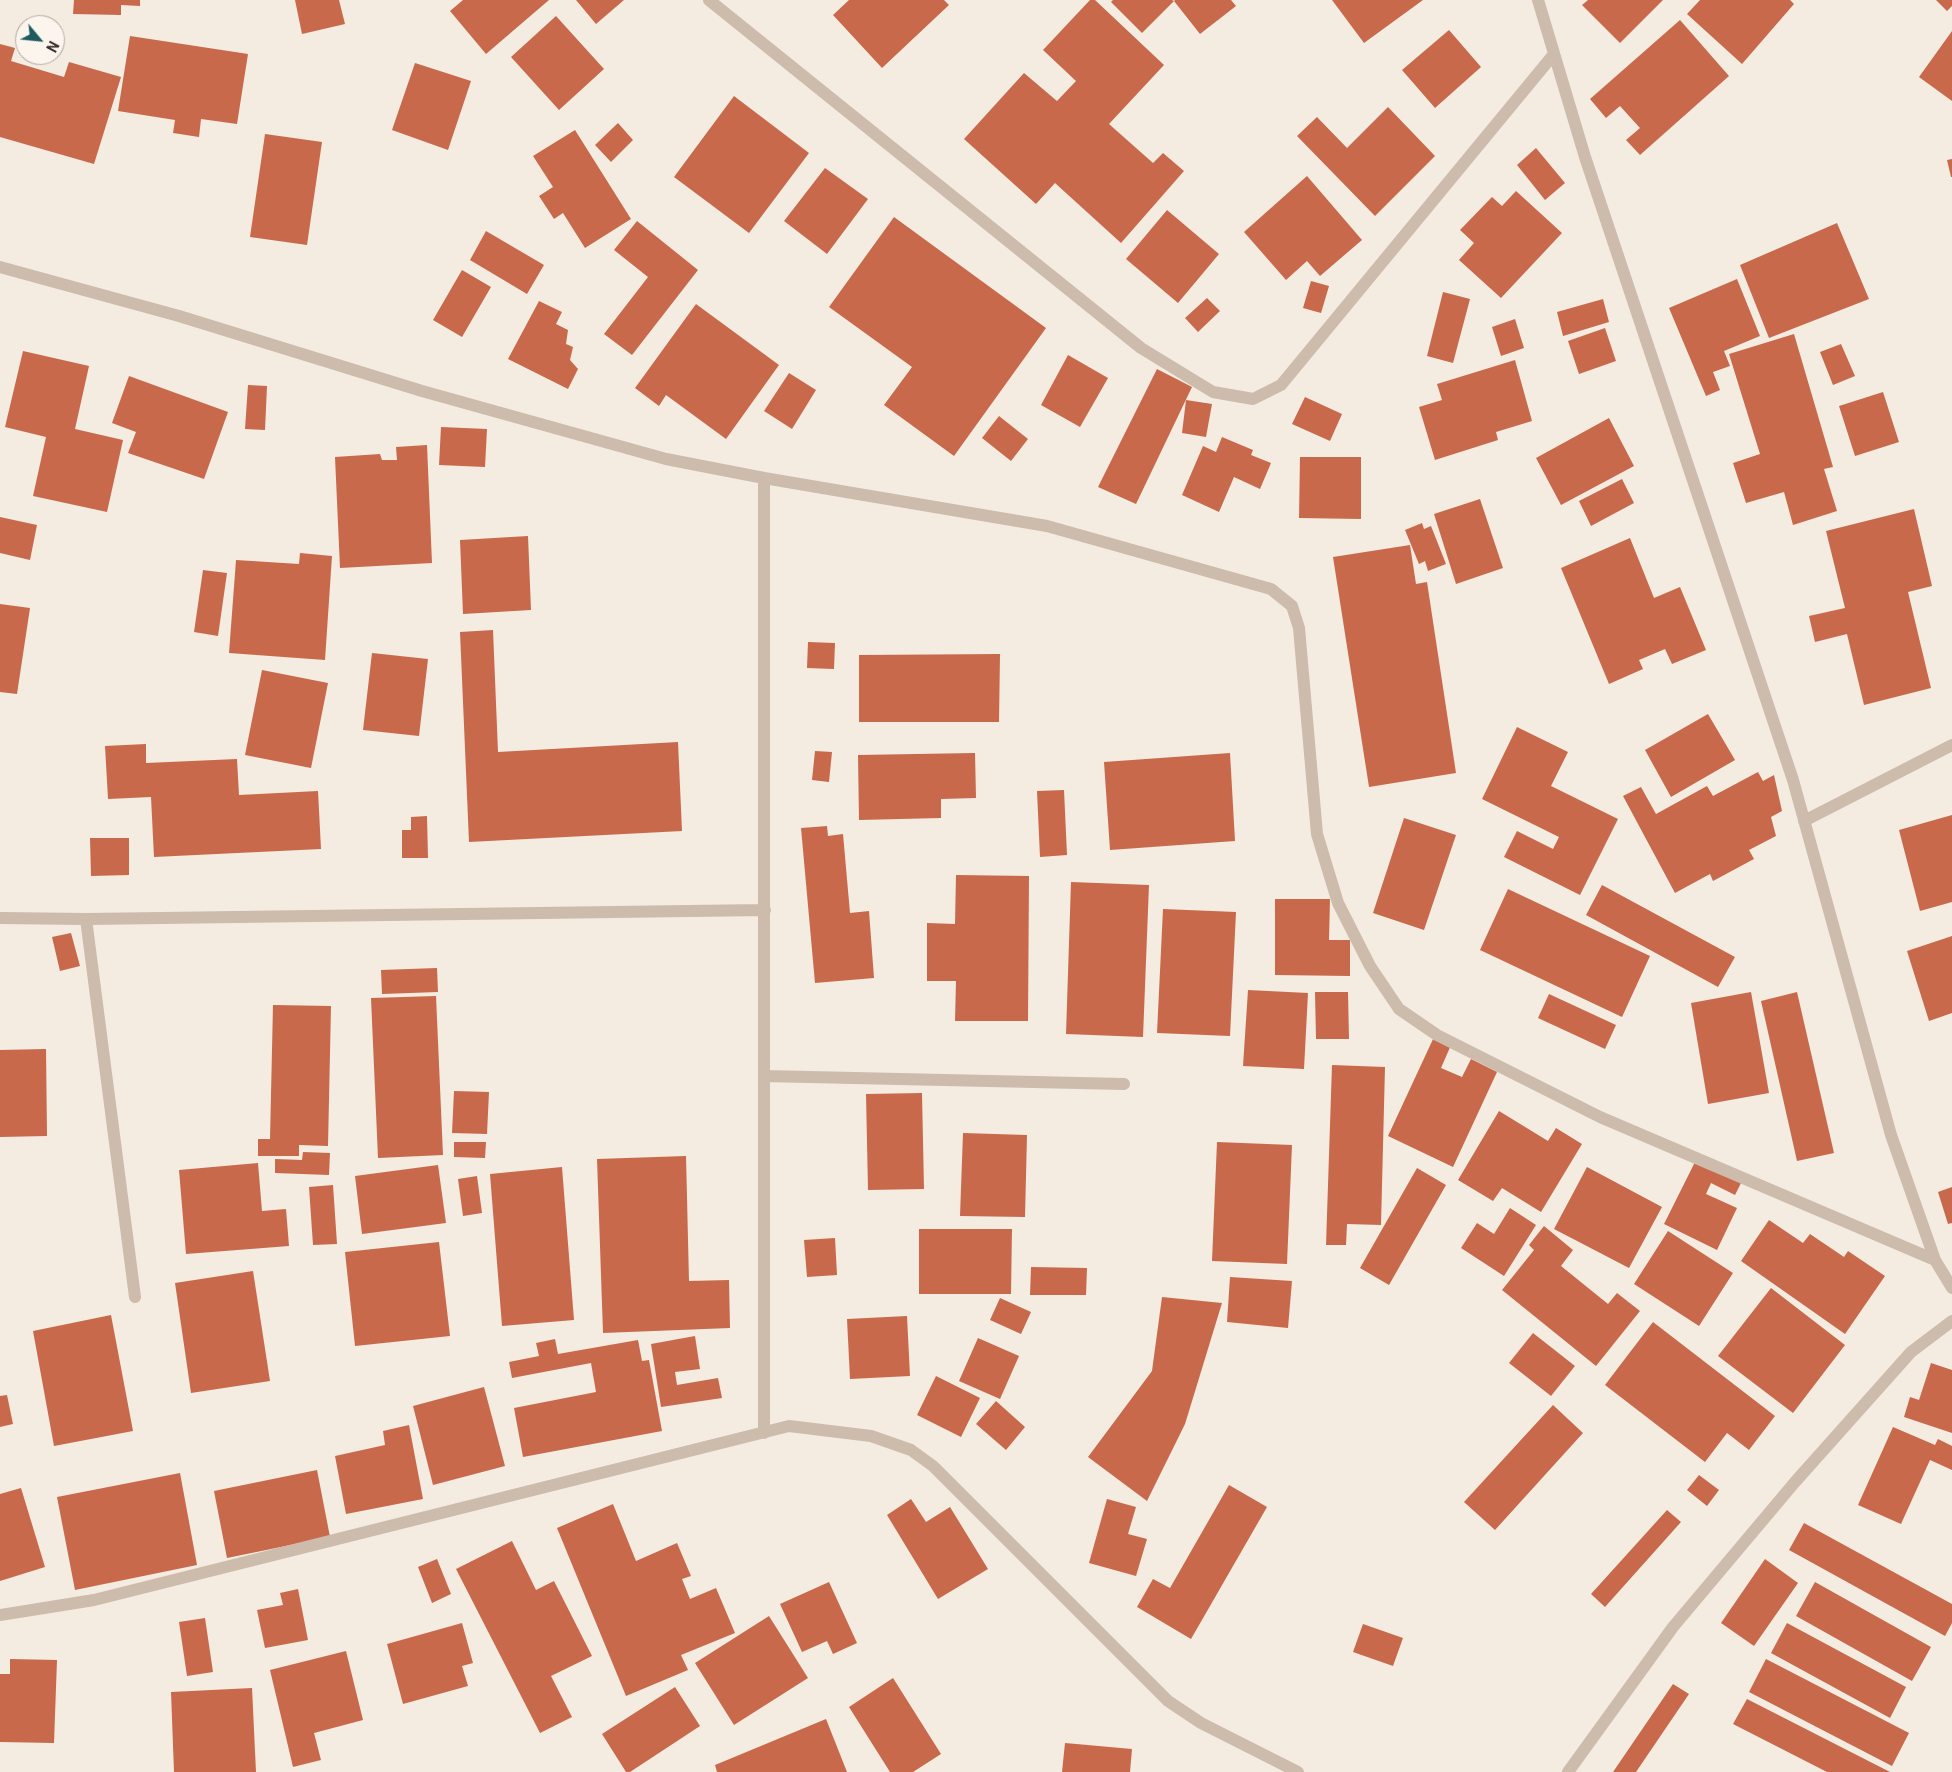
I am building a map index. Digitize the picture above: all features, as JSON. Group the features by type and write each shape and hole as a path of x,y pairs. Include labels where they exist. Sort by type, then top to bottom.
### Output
{"street":[{"path":"709,0 1141,348 1213,392 1253,399 1282,385 1554,54"},
{"path":"1538,0 1588,166 1793,780 1891,1135 1935,1260 1952,1288"},
{"path":"0,267 179,316 422,391 666,459 764,478 1047,526 1271,589 1292,606 1298,628 1317,834 1330,877 1338,903 1370,966 1399,1009 1437,1035 1600,1117 1935,1260"},
{"path":"764,478 764,1433"},
{"path":"1804,821 1952,745"},
{"path":"0,918 86,919 765,910"},
{"path":"86,919 135,1297"},
{"path":"764,1076 1124,1084"},
{"path":"1568,1772 1673,1627 1795,1482 1911,1352 1952,1321"},
{"path":"0,1615 94,1600 789,1426 872,1436 910,1450 933,1466 1168,1701 1201,1723 1298,1772"}],"building":[{"path":"74,0 140,0 140,6 121,5 121,15 73,14"},
{"path":"295,0 339,0 345,24 302,34"},
{"path":"463,0 549,0 486,54 450,11"},
{"path":"576,0 624,0 596,24"},
{"path":"849,0 944,0 949,5 882,68 833,15"},
{"path":"1090,0 1095,0 1164,65 1109,124 1153,163 1163,153 1184,171 1121,243 1055,183 1036,204 964,139 1024,73 1057,101 1076,81 1043,50"},
{"path":"1113,0 1174,1 1142,33 1111,2"},
{"path":"1175,0 1231,0 1236,6 1200,34"},
{"path":"1332,0 1423,0 1364,43"},
{"path":"1588,0 1663,0 1620,43 1582,5"},
{"path":"1700,0 1790,0 1794,4 1742,64 1687,14"},
{"path":"1936,0 1952,0 1952,6 1947,11"},
{"path":"556,16 604,69 559,110 511,57"},
{"path":"1680,20 1729,76 1640,155 1626,140 1640,128 1620,106 1606,118 1590,99"},
{"path":"1449,30 1481,67 1435,108 1402,70"},
{"path":"1952,31 1952,101 1919,77"},
{"path":"130,36 248,54 237,124 201,119 199,137 173,133 175,120 118,111"},
{"path":"0,44 15,48 11,61 15,62 15,65 24,65 64,77 69,62 121,77 94,164 0,137"},
{"path":"415,63 471,81 448,150 392,130"},
{"path":"734,96 809,153 749,233 674,177"},
{"path":"1388,107 1435,156 1375,216 1297,136 1317,117 1347,148"},
{"path":"618,123 633,140 611,162 595,145"},
{"path":"575,130 631,219 585,248 563,213 554,219 539,196 553,187 533,156"},
{"path":"265,134 322,142 307,245 250,237"},
{"path":"1536,148 1565,183 1545,200 1517,165"},
{"path":"1952,159 1952,177 1951,177 1947,160"},
{"path":"825,168 868,199 827,254 784,221"},
{"path":"1307,176 1362,240 1320,276 1307,261 1286,280 1244,232"},
{"path":"1516,191 1562,233 1501,298 1459,260 1474,243 1460,230 1492,197 1502,206"},
{"path":"1167,210 1219,254 1178,303 1126,259"},
{"path":"894,217 1046,328 954,456 884,405 912,367 829,307"},
{"path":"637,221 698,270 632,355 604,334 648,277 614,250"},
{"path":"1837,223 1869,299 1769,338 1740,265"},
{"path":"486,231 544,265 527,294 470,260"},
{"path":"462,270 491,287 462,337 433,320"},
{"path":"1737,279 1760,336 1724,351 1730,366 1713,372 1720,390 1706,396 1669,308"},
{"path":"1311,281 1329,286 1321,313 1303,308"},
{"path":"1443,292 1470,299 1453,363 1427,356"},
{"path":"1207,298 1220,311 1198,332 1185,318"},
{"path":"1603,299 1609,322 1563,336 1557,312"},
{"path":"539,301 562,312 556,324 568,330 566,344 573,347 570,360 578,369 568,389 508,359"},
{"path":"696,304 779,365 726,439 666,395 659,406 635,388"},
{"path":"1515,319 1524,348 1501,356 1492,327"},
{"path":"1605,328 1616,361 1579,374 1568,341"},
{"path":"1794,334 1833,467 1824,469 1837,511 1793,525 1784,492 1746,503 1733,463 1760,454 1729,354"},
{"path":"1841,344 1855,376 1833,385 1820,352"},
{"path":"23,351 89,366 75,429 123,440 107,512 33,496 46,437 5,427"},
{"path":"1068,355 1108,378 1080,427 1041,405"},
{"path":"1515,360 1532,421 1496,432 1498,440 1435,460 1419,407 1442,400 1437,384"},
{"path":"1157,369 1192,387 1136,504 1098,487"},
{"path":"789,373 816,390 792,429 764,411"},
{"path":"129,376 228,412 204,479 128,453 136,432 112,423"},
{"path":"248,385 267,386 265,430 245,429"},
{"path":"1883,392 1899,442 1855,456 1839,406"},
{"path":"1305,397 1342,414 1330,441 1292,424"},
{"path":"1186,400 1212,404 1206,437 1182,433"},
{"path":"999,416 1028,439 1011,461 982,438"},
{"path":"1609,418 1634,466 1561,505 1536,458"},
{"path":"441,427 487,429 485,467 439,465"},
{"path":"1222,437 1253,450 1251,455 1271,463 1260,489 1234,477 1219,512 1182,495 1203,446 1216,452"},
{"path":"427,445 432,563 340,568 335,457 380,454 382,460 397,460 396,447"},
{"path":"1300,457 1361,457 1361,519 1299,518"},
{"path":"1622,479 1634,503 1591,526 1579,501"},
{"path":"1480,499 1503,568 1456,584 1434,514"},
{"path":"1914,509 1932,586 1908,592 1931,688 1864,705 1847,634 1815,642 1809,616 1845,608 1826,531"},
{"path":"0,517 37,525 30,560 0,553"},
{"path":"1422,523 1424,529 1431,526 1446,564 1428,571 1425,561 1419,564 1405,530"},
{"path":"528,536 531,610 463,614 460,540"},
{"path":"1630,538 1654,598 1680,587 1706,650 1672,664 1665,649 1639,660 1643,669 1609,684 1561,568"},
{"path":"1410,545 1416,584 1427,582 1456,773 1369,787 1333,557"},
{"path":"300,553 332,556 325,660 229,653 236,560 299,564"},
{"path":"203,570 227,573 218,636 194,632"},
{"path":"0,604 30,608 17,694 0,692"},
{"path":"493,630 498,752 678,742 682,831 469,842 460,632"},
{"path":"808,642 835,643 834,669 807,668"},
{"path":"372,653 428,659 419,736 363,730"},
{"path":"1000,654 999,722 859,722 859,655"},
{"path":"262,670 328,683 311,768 245,755"},
{"path":"1708,714 1735,760 1671,797 1645,750"},
{"path":"1517,727 1568,752 1551,786 1618,819 1580,895 1504,857 1517,831 1553,849 1559,837 1482,799"},
{"path":"146,744 146,763 237,759 239,795 318,791 321,849 154,857 151,797 108,799 105,746"},
{"path":"815,751 832,752 829,782 812,780"},
{"path":"975,753 976,798 941,799 941,818 859,820 858,755"},
{"path":"1230,753 1235,841 1110,850 1104,762"},
{"path":"1758,772 1763,781 1774,775 1782,811 1771,817 1776,836 1749,850 1754,859 1713,881 1710,874 1675,893 1623,796 1641,787 1656,814 1707,786 1713,796"},
{"path":"1064,790 1067,855 1040,857 1037,791"},
{"path":"1952,815 1952,902 1920,911 1899,830"},
{"path":"427,816 428,858 402,858 402,830 411,830 411,817"},
{"path":"1404,818 1456,835 1424,930 1373,913"},
{"path":"827,826 828,836 843,834 850,913 869,911 874,978 815,983 801,828"},
{"path":"90,838 129,838 129,875 91,876"},
{"path":"956,875 1029,876 1028,1021 955,1021 956,981 927,981 927,923 955,924"},
{"path":"1071,882 1149,885 1143,1037 1066,1034"},
{"path":"1602,885 1735,957 1718,987 1586,915"},
{"path":"1508,889 1650,956 1622,1017 1480,950"},
{"path":"1275,899 1330,899 1329,940 1350,940 1350,976 1275,975"},
{"path":"1163,909 1236,912 1230,1036 1157,1033"},
{"path":"71,933 80,966 60,971 52,937"},
{"path":"1952,936 1952,1013 1929,1021 1907,951"},
{"path":"437,968 438,992 382,994 381,970"},
{"path":"1248,990 1308,993 1304,1069 1243,1066"},
{"path":"1315,992 1348,992 1349,1039 1316,1039"},
{"path":"1751,992 1769,1093 1708,1104 1691,1003"},
{"path":"1797,992 1834,1153 1797,1161 1761,1001"},
{"path":"1549,994 1616,1025 1605,1049 1538,1018"},
{"path":"436,996 443,1155 378,1158 371,998"},
{"path":"273,1005 331,1006 328,1146 299,1145 299,1156 258,1156 258,1139 270,1139"},
{"path":"1434,1037 1451,1045 1441,1068 1462,1077 1471,1059 1497,1072 1453,1167 1388,1136"},
{"path":"46,1049 47,1136 0,1137 0,1050"},
{"path":"1332,1065 1385,1067 1381,1225 1347,1224 1346,1245 1326,1245"},
{"path":"454,1091 489,1092 487,1134 452,1133"},
{"path":"922,1093 924,1189 868,1190 866,1094"},
{"path":"1499,1111 1548,1141 1556,1128 1582,1144 1541,1212 1502,1188 1493,1201 1458,1180"},
{"path":"963,1133 1027,1135 1025,1217 960,1216"},
{"path":"454,1142 486,1142 485,1158 454,1157"},
{"path":"1217,1142 1292,1145 1287,1264 1212,1261"},
{"path":"303,1152 330,1153 329,1175 275,1173 275,1159 302,1160"},
{"path":"686,1156 689,1281 729,1280 730,1328 603,1333 597,1159"},
{"path":"1696,1160 1741,1183 1735,1195 1711,1183 1706,1194 1737,1208 1717,1250 1664,1224"},
{"path":"258,1163 262,1211 286,1209 289,1246 186,1254 179,1170"},
{"path":"438,1165 446,1223 362,1234 355,1176"},
{"path":"562,1167 574,1320 502,1326 490,1174"},
{"path":"1587,1167 1662,1207 1629,1268 1554,1229"},
{"path":"1417,1168 1446,1185 1389,1285 1360,1268"},
{"path":"477,1176 482,1213 463,1216 458,1179"},
{"path":"333,1185 337,1244 313,1245 309,1187"},
{"path":"1952,1187 1952,1223 1948,1224 1938,1192"},
{"path":"1510,1208 1536,1225 1504,1276 1461,1248 1477,1223 1494,1234"},
{"path":"1769,1220 1803,1243 1810,1234 1844,1257 1848,1251 1885,1276 1845,1334 1741,1261"},
{"path":"1544,1226 1573,1250 1561,1266 1608,1304 1617,1293 1640,1311 1596,1366 1502,1290 1534,1250 1529,1245"},
{"path":"919,1229 1012,1229 1011,1294 919,1294"},
{"path":"1668,1231 1733,1273 1699,1326 1634,1284"},
{"path":"835,1238 837,1275 807,1277 804,1240"},
{"path":"439,1242 450,1336 355,1346 345,1252"},
{"path":"1031,1267 1087,1268 1086,1295 1030,1295"},
{"path":"253,1271 270,1381 191,1393 175,1283"},
{"path":"1230,1277 1292,1281 1288,1328 1227,1322"},
{"path":"1771,1288 1845,1345 1793,1413 1718,1356"},
{"path":"1162,1297 1222,1303 1185,1424 1147,1501 1088,1457 1152,1371"},
{"path":"1000,1298 1031,1312 1021,1334 990,1320"},
{"path":"111,1315 133,1431 54,1446 33,1331"},
{"path":"907,1316 910,1376 850,1379 847,1319"},
{"path":"1653,1322 1775,1416 1749,1450 1727,1433 1705,1462 1605,1385"},
{"path":"1533,1333 1575,1366 1551,1396 1509,1363"},
{"path":"695,1336 700,1369 675,1372 677,1385 718,1378 722,1398 661,1407 651,1344"},
{"path":"978,1338 1019,1356 1000,1399 959,1381"},
{"path":"555,1339 558,1354 638,1340 642,1361 649,1360 662,1431 523,1457 514,1408 596,1392 591,1363 512,1378 509,1362 539,1356 536,1343"},
{"path":"1931,1363 1952,1370 1952,1433 1904,1417 1910,1397 1919,1400"},
{"path":"936,1376 980,1398 961,1437 917,1415"},
{"path":"484,1387 505,1466 433,1485 413,1406"},
{"path":"7,1395 13,1424 0,1427 0,1396"},
{"path":"996,1401 1025,1427 1006,1450 976,1424"},
{"path":"1553,1405 1583,1433 1495,1530 1464,1502"},
{"path":"409,1425 423,1499 346,1514 335,1456 385,1445 383,1431"},
{"path":"1893,1427 1935,1445 1938,1439 1952,1446 1952,1470 1930,1460 1901,1524 1858,1505"},
{"path":"317,1470 330,1537 227,1558 214,1491"},
{"path":"180,1473 197,1565 75,1590 57,1497"},
{"path":"1699,1475 1719,1490 1707,1506 1687,1490"},
{"path":"1229,1485 1267,1507 1191,1639 1137,1607 1153,1579 1170,1588"},
{"path":"21,1488 45,1567 0,1581 0,1494"},
{"path":"911,1499 926,1522 950,1507 988,1569 938,1599 887,1515"},
{"path":"1107,1499 1136,1507 1128,1534 1147,1539 1136,1576 1089,1563"},
{"path":"613,1504 636,1561 677,1543 691,1576 682,1579 690,1599 716,1588 735,1633 681,1655 688,1670 626,1696 557,1528"},
{"path":"1667,1510 1681,1522 1605,1607 1591,1594"},
{"path":"1804,1523 1952,1604 1952,1623 1945,1636 1789,1550"},
{"path":"512,1541 536,1590 554,1581 592,1656 551,1676 572,1717 540,1733 456,1569"},
{"path":"437,1559 451,1594 432,1603 418,1567"},
{"path":"1765,1559 1798,1583 1754,1646 1721,1623"},
{"path":"829,1582 857,1643 833,1654 827,1641 802,1652 780,1604"},
{"path":"1815,1582 1931,1647 1912,1681 1796,1616"},
{"path":"298,1589 308,1640 265,1648 257,1610 283,1605 280,1593"},
{"path":"769,1616 808,1678 734,1725 695,1663"},
{"path":"205,1618 213,1672 187,1676 179,1622"},
{"path":"462,1623 473,1663 462,1666 468,1686 403,1704 387,1644"},
{"path":"1787,1623 1906,1687 1890,1718 1771,1653"},
{"path":"1363,1624 1403,1638 1393,1666 1353,1652"},
{"path":"346,1651 363,1720 314,1733 321,1760 293,1767 270,1670"},
{"path":"10,1659 57,1660 54,1743 0,1742 0,1674 10,1674"},
{"path":"1766,1659 1909,1733 1892,1766 1749,1692"},
{"path":"893,1678 941,1754 913,1772 890,1772 849,1707"},
{"path":"1673,1684 1689,1694 1636,1772 1613,1772"},
{"path":"675,1687 700,1726 630,1772 626,1772 602,1734"},
{"path":"252,1688 256,1772 174,1772 171,1692"},
{"path":"1747,1699 1890,1772 1827,1772 1733,1724"},
{"path":"826,1719 847,1772 717,1772 715,1765"},
{"path":"1065,1743 1132,1749 1130,1772 1062,1772"}]}
